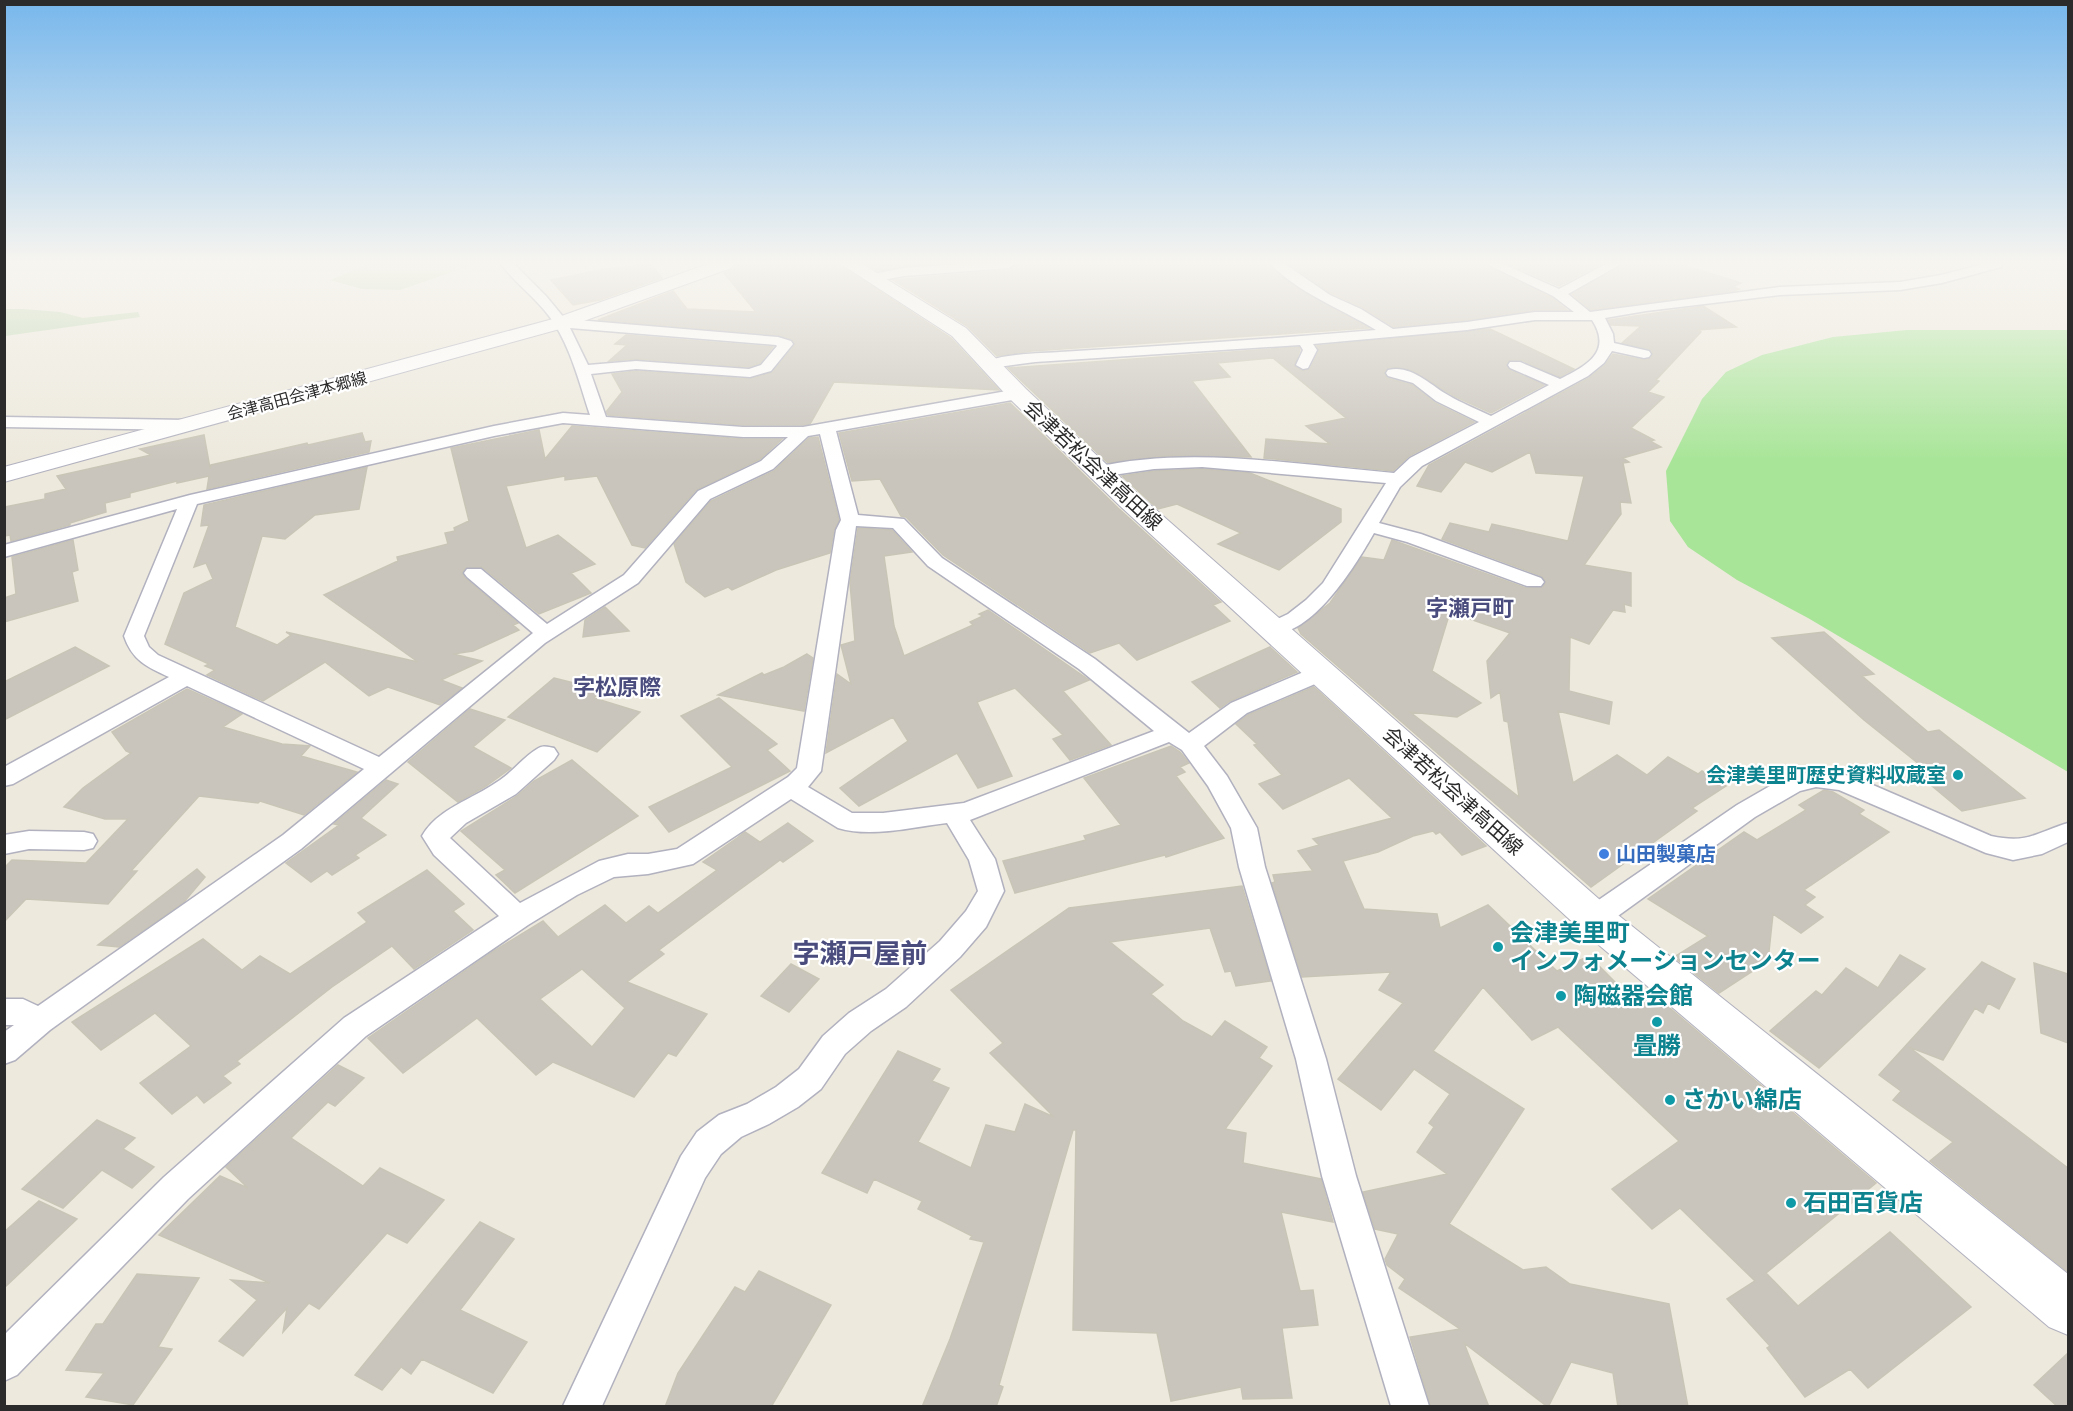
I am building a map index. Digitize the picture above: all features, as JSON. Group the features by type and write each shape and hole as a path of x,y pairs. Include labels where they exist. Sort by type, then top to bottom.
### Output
{"main road":[{"name":"会津高田会津本郷線","path":"4,475 535,330"},
{"name":"会津若松会津高田線","path":"956,330 1099,472 1594,918 2068,1308"}],"street":[{"path":"563,330 583,370 600,421"},
{"path":"583,370 636,365 754,372 766,368 786,344 778,341 643,330"},
{"path":"1385,330 1389,332"},
{"path":"991,364 1035,358 1186,351 1417,330"},
{"path":"1274,628 1304,614 1336,577 1398,479 1416,462 1582,373 1598,362 1608,346 1606,330"},
{"path":"1303,340 1310,350 1304,365"},
{"path":"1608,346 1644,354"},
{"path":"1515,365 1559,384"},
{"path":"1393,373 1418,380 1441,398 1491,421"},
{"path":"4,551 190,500 494,431 563,418 743,432 803,432 1018,394"},
{"path":"4,422 187,426"},
{"path":"4,1362 176,1188 355,1027 518,917 608,868 684,857 790,788 809,771 845,530 850,520 827,429"},
{"path":"4,1051 39,1021 292,842 380,767 546,634 631,579 704,495 767,465 803,432"},
{"path":"1099,472 1154,464 1202,462 1398,479"},
{"path":"190,500 149,606 134,636 139,649 150,660 380,767"},
{"path":"850,520 898,523 934,562 1087,664 1180,739 1218,782 1244,828 1251,867 1291,988 1311,1059 1339,1176 1410,1407"},
{"path":"1368,526 1414,538 1534,582"},
{"path":"474,573 546,634"},
{"path":"790,788 847,822 883,822 966,812 1180,739 1239,708 1321,672"},
{"path":"4,778 186,677"},
{"path":"518,917 443,848 435,836 457,817 507,788 546,754"},
{"path":"1594,918 1746,811 1793,784 1816,779 1843,782 1986,844 2013,850 2033,847 2068,832"},
{"path":"582,1407 693,1167 709,1143 730,1126 758,1114 787,1097 810,1079 834,1046 860,1022 896,998 950,949 976,919 991,891 982,859 953,813"},
{"path":"4,845 29,840 84,841"},
{"path":"4,1012 23,1012 39,1021"}],"green space":[{"path":"5,330 49,330 5,336"},
{"path":"1907,330 2068,330 2068,772 1808,618 1737,580 1688,547 1670,521 1666,471 1702,399 1726,372 1762,355 1833,337"}],"building":[{"path":"716,330 939,330 951,338 999,390 834,382 810,424 803,425 743,425 608,415 606,412 622,392 612,374 636,371 750,379 773,372 795,345 792,339 778,335"},
{"path":"971,330 1342,330 1032,351 997,356"},
{"path":"1492,330 1574,369 1560,377 1521,360 1510,360 1506,364 1509,370 1544,385 1491,413 1454,396 1413,371 1397,367 1388,368 1384,372 1387,378 1412,385 1435,403 1474,422 1409,456 1393,471 1264,458 1266,439 1330,444 1306,426 1346,418 1273,358 1217,363 1230,377 1192,381 1251,457 1166,456 1108,463 1008,368 1299,347 1294,366 1303,371 1310,369 1319,351 1317,346"},
{"path":"1637,330 1700,330 1698,330 1701,332 1656,380 1659,381 1648,392 1664,397 1631,428 1654,440 1650,441 1661,447 1623,458 1629,462 1623,463 1631,503 1620,502 1621,514 1584,565 1631,573 1631,606 1624,604 1625,612 1613,610 1589,644 1570,637 1569,691 1612,702 1609,724 1558,711 1573,783 1617,755 1647,775 1668,757 1698,774 1702,771 1726,786 1692,808 1697,811 1591,887 1301,634 1298,628 1330,603 1362,557 1384,560 1392,540 1526,588 1543,587 1546,582 1542,576 1442,539 1450,523 1489,532 1492,524 1568,541 1584,476 1536,473 1530,452 1492,472 1465,462 1441,492 1417,486 1429,465 1589,378 1605,365 1613,354 1644,360 1651,358 1653,353 1650,349 1622,343","holes":["1450,612 1510,633 1487,661 1491,698 1500,692 1504,721 1508,722 1519,797 1410,712 1457,717 1481,703 1432,671"]},
{"path":"626,335 773,347 760,363 749,367 636,359 609,361 627,345 615,344"},
{"path":"1010,403 1118,508 1221,602 1213,605 1230,621 1137,660 1119,643 1090,653 943,555 906,517 901,516 880,479 852,481 839,433"},
{"path":"572,426 743,439 782,439 760,459 696,490 645,548 632,545 597,476 565,480 565,476 506,486 526,548 558,535 595,564 571,573 591,593 539,614 482,567 465,568 462,573 465,578 518,623 513,625 519,630 473,651 453,654 482,661 441,680 462,688 440,705 388,687 369,696 325,662 263,701 207,675 215,670 205,666 209,664 165,644 184,593 213,579 206,563 194,567 209,525 201,526 204,505 367,467 359,509 315,515 285,539 262,536 235,627 277,645 291,635 286,632 418,662 324,595 398,561 397,557 448,544 445,533 455,531 454,528 469,521 451,448 539,430 545,459"},
{"path":"362,433 365,442 371,441 369,452 207,489 209,476 177,483 177,481 130,493 130,497 105,503 106,512 70,523 70,525 11,541 10,535 4,536 4,507 45,499 45,494 66,489 57,476 151,455 140,449 204,435 210,468 211,465"},
{"path":"818,437 839,520 834,530 830,553 776,570 732,590 728,587 705,597 686,582 674,544 711,501 774,471 809,438"},
{"path":"1202,469 1250,473 1341,509 1341,522 1279,570 1218,544 1241,533 1177,504 1158,509 1122,476 1154,471"},
{"path":"858,528 892,530 912,552 884,556 894,626 904,656 973,625 970,622 983,616 979,614 988,610 1089,680 1063,691 1111,745 1070,760 1053,739 1063,735 1015,688 977,702 1012,776 978,788 957,753 859,806 840,788 908,741 893,717 826,753 837,674 851,684 841,645 855,641 850,583"},
{"path":"73,540 78,570 72,572 78,601 4,622 4,598 16,594 12,557"},
{"path":"605,607 629,631 583,637 585,620"},
{"path":"1824,632 1874,674 1862,676 1928,732 1939,730 2025,798 1962,811 1908,766 1919,764 1864,720 1772,638"},
{"path":"75,647 109,666 4,720 4,682"},
{"path":"1270,647 1297,672 1230,701 1220,708 1192,682"},
{"path":"807,654 813,658 804,711 718,695 762,673 764,675 784,667"},
{"path":"554,678 602,690 594,698 640,712 597,752 508,717"},
{"path":"1314,687 1486,846 1462,855 1440,832 1436,834 1433,831 1413,836 1378,852 1343,861 1364,909 1437,914 1440,928 1488,905 1557,971 1589,956 1636,1003 1652,993 1876,1183 1766,1273 1798,1306 1890,1232 1971,1307 1868,1388 1850,1369 1805,1397 1767,1348 1770,1346 1727,1299 1755,1281 1680,1208 1652,1229 1612,1189 1679,1141 1558,1027 1532,1040 1483,987 1433,1051 1524,1109 1449,1224 1523,1270 1546,1267 1570,1284 1669,1304 1688,1407 1618,1407 1613,1373 1571,1362 1548,1407 1464,1343 1489,1407 1431,1407 1410,1337 1460,1329 1399,1288 1405,1279 1387,1265 1385,1259 1398,1234 1375,1229 1363,1192 1447,1174 1417,1152 1434,1127 1429,1123 1450,1094 1414,1069 1381,1110 1338,1079 1403,1003 1379,990 1391,972 1302,977 1272,883 1275,882 1273,875 1313,871 1298,851 1319,845 1313,839 1392,818 1349,778 1283,809 1259,784 1282,775 1254,745 1257,744 1236,724 1248,715"},
{"path":"187,689 242,714 223,727 282,744 310,746 301,756 357,772 304,815 260,801 258,803 199,796 131,871 137,871 108,904 26,899 4,922 4,868 12,860 86,863 128,819 105,819 64,807 83,788 131,753 126,751 112,732"},
{"path":"719,698 777,744 767,750 790,771 669,832 649,807 732,767 681,716"},
{"path":"470,709 505,720 473,747 511,768 458,802 408,762"},
{"path":"1171,746 1180,752 1189,763 1180,767 1185,772 1176,776 1224,838 1166,857 1165,855 1015,893 1003,861 1086,840 1084,836 1121,825 1084,778"},
{"path":"572,760 638,816 515,893 496,875 505,870 461,831 517,796 534,781"},
{"path":"386,780 398,784 361,818 386,835 355,855 359,858 332,875 327,871 311,882 286,863 339,825 334,824"},
{"path":"1824,790 1833,792 1864,810 1859,814 1889,832 1804,890 1815,897 1805,905 1823,917 1801,933 1773,914 1768,961 1719,993 1674,957 1708,936 1648,899 1744,832 1757,840 1806,810 1799,805"},
{"path":"788,823 813,841 783,862 780,860 659,950 664,954 627,982 707,1014 676,1056 668,1053 634,1097 553,1062 536,1075 477,1018 403,1073 368,1038 494,951 543,921 558,937 605,905 626,923 649,906 658,913 717,870 703,862 745,832 760,842","holes":["582,969 625,1008 592,1047 540,999"]},
{"path":"197,869 205,877 184,902 119,947 98,945"},
{"path":"427,870 464,904 453,911 473,930 414,969 392,946 332,987 237,1061 240,1064 223,1076 231,1083 204,1103 197,1095 172,1114 140,1083 191,1046 155,1013 101,1050 72,1022 203,939 242,970 260,956 290,974 367,922 358,913"},
{"path":"1242,886 1271,981 1236,986 1231,971 1225,972 1210,928 1110,942 1163,985 1151,994 1183,1021 1212,1037 1225,1021 1267,1047 1259,1058 1272,1066 1225,1129 1246,1133 1243,1163 1321,1179 1333,1222 1281,1212 1300,1291 1313,1290 1318,1325 1282,1328 1292,1398 1243,1399 1241,1387 1171,1401 1157,1333 1073,1330 1076,1130 1073,1130 999,1385 1003,1387 996,1407 922,1407 950,1339 984,1242 970,1239 972,1236 918,1209 922,1201 874,1179 867,1193 822,1173 898,1051 940,1069 932,1081 949,1088 918,1142 971,1168 986,1125 1015,1132 1025,1104 1054,1117 990,1053 1003,1043 951,990 1069,908"},
{"path":"1900,955 1925,969 1819,1068 1770,1031 1816,991 1822,995 1846,968 1878,988"},
{"path":"1982,962 2015,979 1999,1009 1988,1003 1983,1013 1975,1008 1943,1060 1909,1047 2068,1168 2068,1272 1930,1161 1953,1142 1893,1100 1901,1091 1879,1075"},
{"path":"2034,963 2068,974 2068,1043 2041,1033"},
{"path":"791,964 819,979 789,1012 761,996"},
{"path":"338,1065 364,1078 335,1106 328,1102 291,1138 363,1186 380,1168 444,1200 407,1243 387,1233 319,1309 309,1303 283,1332 287,1308 243,1356 219,1341 257,1300 231,1280 270,1283 159,1235 220,1176 248,1188 226,1167"},
{"path":"97,1120 135,1138 123,1149 154,1167 132,1188 102,1170 63,1208 22,1189"},
{"path":"39,1201 77,1219 4,1288 4,1232"},
{"path":"480,1222 514,1239 460,1310 527,1342 493,1393 422,1359 411,1374 401,1367 382,1390 355,1375"},
{"path":"759,1271 831,1305 771,1407 665,1407 678,1373 735,1287 745,1292"},
{"path":"137,1274 199,1278 158,1347 172,1349 133,1405 86,1397 104,1373 66,1370 96,1324 103,1324"},
{"path":"2068,1353 2068,1407 2058,1407 2034,1385"}],"place":[{"name":"会津美里町歴史資料収蔵室","path":"1958,775"},
{"name":"山田製菓店","path":"1604,854"},
{"name":"会津美里町 インフォメーションセンター","path":"1498,947"},
{"name":"陶磁器会館","path":"1561,996"},
{"name":"畳勝","path":"1657,1022"},
{"name":"さかい綿店","path":"1670,1100"},
{"name":"石田百貨店","path":"1791,1203"}],"district":[{"name":"字瀬戸町","path":"1470,608"},
{"name":"字松原際","path":"617,687"},
{"name":"字瀬戸屋前","path":"860,954"}]}
